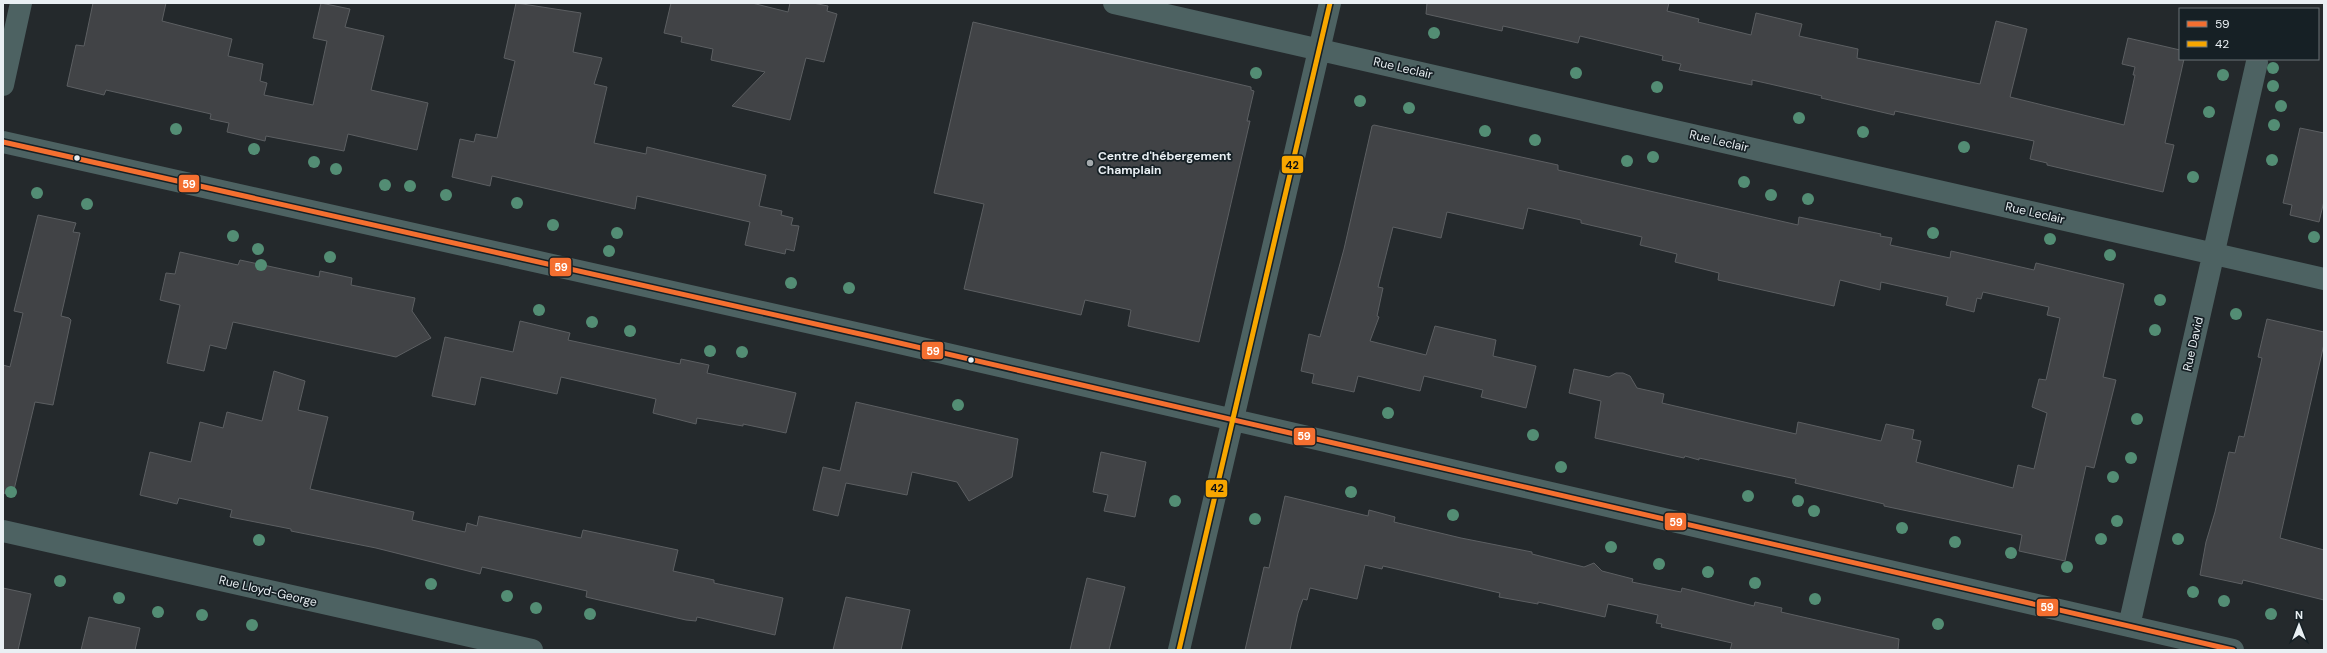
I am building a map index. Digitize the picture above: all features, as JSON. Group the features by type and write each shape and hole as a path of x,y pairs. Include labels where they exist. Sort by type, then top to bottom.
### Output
{"street":[{"path":"3,85 21,3"},
{"name":"Rue Leclair","path":"1114,3 2324,279"},
{"path":"1179,650 1330,3"},
{"name":"Rue David","path":"2129,626 2257,62"},
{"path":"3,142 869,336 2233,650"},
{"name":"Rue Lloyd-George","path":"3,531 532,650"}],"building":[{"path":"93,3 166,3 162,21 232,39 228,56 263,64 260,81 267,83 264,95 313,105 327,41 313,38 321,3 350,9 345,27 384,36 371,90 428,103 417,150 348,134 344,151 266,136 265,141 227,132 229,123 210,119 211,114 106,90 104,95 67,86 76,45 84,46"},
{"path":"516,3 581,13 573,52 602,58 594,84 607,87 594,143 646,154 647,147 766,175 759,206 782,211 781,215 793,218 791,225 799,226 794,251 786,249 785,254 745,245 750,222 637,196 635,209 492,176 490,186 452,177 460,139 474,142 476,134 497,138 515,61 504,58"},
{"path":"671,3 752,3 788,12 790,3 813,3 828,6 827,11 837,14 824,62 806,58 790,120 732,106 765,72 711,60 713,49 681,42 682,37 664,33"},
{"path":"1427,3 1669,3 1667,11 1699,19 1698,22 1751,35 1756,13 1802,24 1799,36 1858,49 1857,58 1980,84 1996,21 2027,29 2010,97 2124,125 2135,75 2133,75 2135,67 2122,64 2128,38 2179,50 2179,60 2184,60 2165,143 2174,145 2163,192 2047,165 2047,163 2030,159 2034,141 1895,111 1894,115 1821,98 1822,96 1752,80 1752,85 1679,70 1681,64 1662,60 1663,56 1580,36 1578,43 1503,26 1502,31 1426,14"},
{"name":"Centre d'hébergement Champlain","path":"973,22 1251,87 1251,90 1254,91 1247,121 1250,121 1199,342 1128,326 1131,310 1085,300 1081,315 964,289 984,204 934,193"},
{"path":"1374,125 1558,165 1558,170 1798,225 1799,217 1881,234 1880,236 1892,238 1890,245 1950,258 1951,251 2034,270 2036,263 2124,284 2103,377 2116,380 2094,468 2086,466 2065,561 2019,551 2022,535 1884,506 1884,504 1795,483 1796,479 1699,458 1699,460 1685,456 1684,458 1595,438 1601,401 1569,393 1574,369 1609,377 1616,373 1623,373 1630,376 1637,388 1664,394 1662,403 1796,434 1798,422 1881,441 1886,424 1914,430 1912,439 1921,441 1916,462 2013,488 2018,465 2034,469 2047,413 2032,407 2039,379 2046,380 2060,318 2047,315 2049,307 1983,292 1981,299 1977,298 1974,312 1946,305 1948,297 1881,282 1880,290 1840,280 1834,306 1718,280 1719,273 1675,262 1677,254 1640,245 1642,237 1581,223 1581,220 1528,208 1523,229 1447,212 1441,238 1393,227 1378,287 1383,288 1377,316 1379,317 1370,341 1426,355 1435,326 1496,340 1493,356 1536,366 1526,408 1481,397 1483,390 1424,376 1420,391 1358,376 1354,392 1312,383 1314,374 1301,371 1309,334 1320,337 1344,249 1372,126"},
{"path":"2300,128 2324,133 2324,201 2319,222 2290,215 2292,205 2283,203"},
{"path":"38,215 76,223 73,232 80,233 61,316 71,320 53,405 35,402 13,494 3,493 3,365 10,367 23,313 14,311"},
{"path":"180,252 238,265 240,260 319,277 320,271 352,278 351,285 415,298 412,311 431,338 396,357 233,322 226,349 210,345 204,371 167,363 180,305 160,300 166,273 175,274"},
{"path":"2267,319 2324,332 2324,344 2280,538 2324,550 2324,600 2243,580 2242,584 2200,575 2206,542 2215,512 2229,452 2235,453 2239,436 2244,437 2262,358 2258,357"},
{"path":"520,321 570,333 568,340 680,364 681,359 709,365 707,373 796,393 786,433 743,424 743,426 697,418 696,424 653,413 656,399 561,377 557,394 481,377 475,405 432,396 445,337 513,352"},
{"path":"274,371 305,381 298,410 328,417 310,489 414,512 412,520 465,532 467,523 477,526 479,516 581,538 583,530 678,550 673,571 714,580 714,583 783,598 775,635 697,617 696,621 686,620 586,597 587,591 482,567 480,574 376,548 230,517 232,510 179,498 177,504 140,495 150,452 191,462 200,422 223,428 227,412 262,421"},
{"path":"856,402 1018,439 1012,477 969,501 957,482 912,472 907,495 846,483 838,516 813,510 823,467 840,471"},
{"path":"1101,452 1146,462 1135,517 1104,511 1108,495 1093,492"},
{"path":"1285,496 1368,516 1369,510 1395,517 1394,522 1461,538 1532,552 1532,554 1584,567 1594,563 1602,571 1633,579 1632,582 1681,592 1682,588 1754,606 1755,602 1782,608 1781,612 1899,639 1898,650 1730,650 1732,643 1661,627 1662,624 1656,623 1658,615 1608,604 1605,617 1538,602 1538,604 1499,597 1500,593 1383,566 1382,569 1365,565 1357,599 1310,588 1307,600 1303,599 1298,613 1290,650 1245,650 1264,567 1269,568"},
{"path":"1087,578 1125,587 1109,650 1070,650"},
{"path":"3,588 31,594 18,650 3,650"},
{"path":"846,597 910,610 901,650 833,650"},
{"path":"89,617 140,628 135,650 81,650"}],"transit line":[{"name":"42","path":"1179,650 1330,3"},
{"name":"59","path":"3,142 869,336 2233,650"}],"place":[{"name":"Centre d'hébergement Champlain","path":"1090,163"}]}
